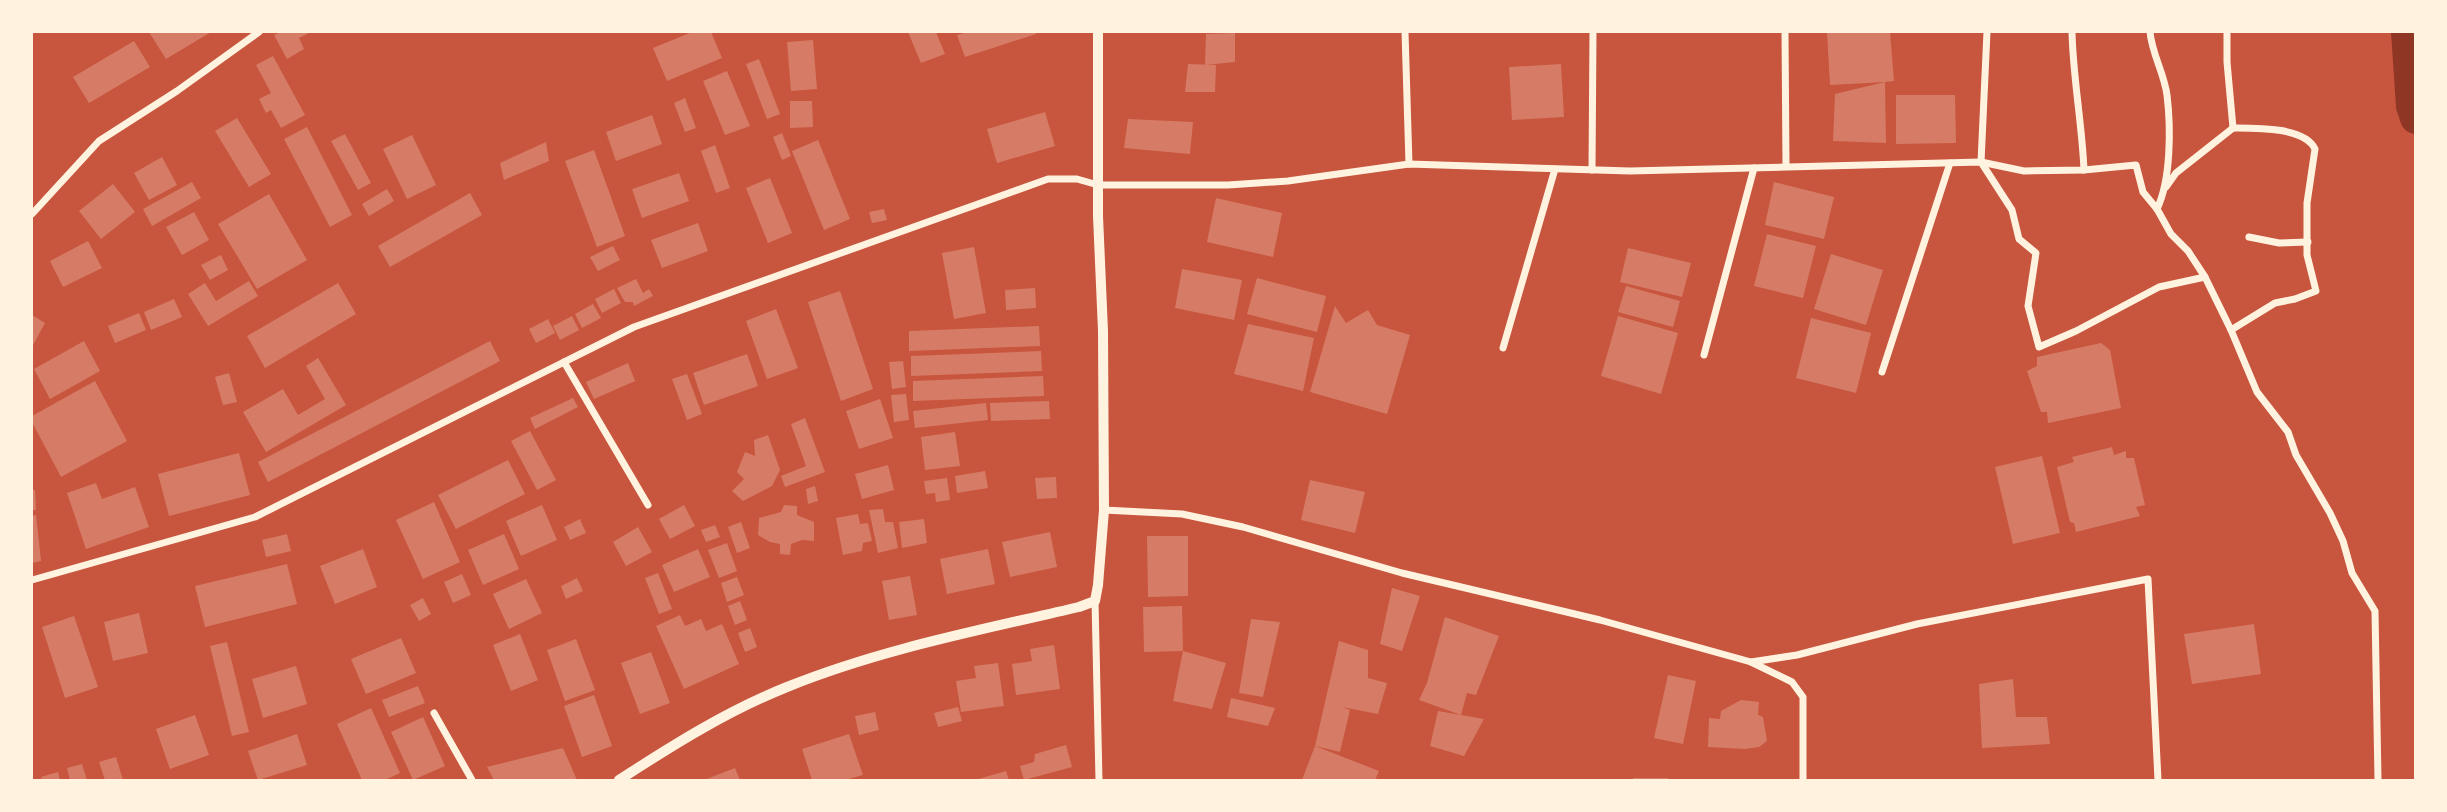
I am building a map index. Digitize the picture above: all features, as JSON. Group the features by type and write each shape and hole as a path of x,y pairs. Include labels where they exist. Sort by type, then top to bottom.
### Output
{"street":[{"path":"32,214 99,141 177,91 259,32"},
{"path":"1098,32 1104,510 1095,601 1099,780"},
{"path":"1405,32 1409,164"},
{"path":"1592,32 1592,170"},
{"path":"1786,32 1786,165"},
{"path":"1987,32 1981,162 2012,210 2019,239 2036,253 2028,306 2039,347 2076,331 2159,287 2205,277"},
{"path":"2072,32 2073,68 2082,124 2084,170"},
{"path":"2150,32 2152,50 2167,94 2166,187"},
{"path":"2227,32 2233,128"},
{"path":"2157,209 2166,187 2176,173 2233,128 2289,132 2307,138 2315,149 2308,203 2307,255 2316,291 2276,303 2231,330"},
{"path":"32,580 255,517 634,327 1048,179 1077,179 1098,185 1240,184 1289,181 1409,164 1592,170 1981,162 2024,171 2084,170 2136,165 2143,192 2205,277 2257,392 2288,432 2297,455 2339,532 2352,573 2375,611 2378,780"},
{"path":"1882,372 1950,163"},
{"path":"1704,355 1754,168"},
{"path":"1503,348 1555,169"},
{"path":"2249,237 2279,243 2308,242"},
{"path":"564,362 648,505"},
{"path":"1104,510 1182,514 1243,527 1402,573 1600,620 1751,662 1792,682 1803,697 1803,780"},
{"path":"1751,662 1797,655 1917,624 2148,579 2158,780"},
{"path":"620,780 715,720 787,687 930,640 1095,601"},
{"path":"434,713 472,780"}],"building":[{"path":"149,32 211,32 166,59"},
{"path":"281,32 311,32 299,38 304,49 287,59 274,35"},
{"path":"692,32 711,32 722,58 667,81 653,48"},
{"path":"908,32 936,32 945,54 921,63"},
{"path":"968,32 1036,34 965,57 957,35"},
{"path":"1827,32 1890,32 1894,81 1830,85"},
{"path":"1235,33 1235,62 1205,65 1206,34"},
{"path":"813,40 817,89 791,91 787,42"},
{"path":"134,41 150,67 89,103 73,77"},
{"path":"273,56 305,115 281,128 271,110 266,113 259,99 271,93 256,65"},
{"path":"759,59 780,114 767,119 746,64"},
{"path":"1188,64 1216,65 1215,92 1185,92"},
{"path":"1561,64 1564,117 1512,120 1509,67"},
{"path":"727,71 750,126 725,135 703,81"},
{"path":"1885,82 1886,143 1833,141 1835,94"},
{"path":"1896,95 1955,95 1956,143 1896,144"},
{"path":"685,98 696,128 685,132 674,103"},
{"path":"790,101 812,101 813,127 790,128"},
{"path":"1045,112 1055,146 997,163 987,129"},
{"path":"652,115 662,144 616,161 606,132"},
{"path":"237,118 271,174 249,187 215,131"},
{"path":"1128,119 1193,122 1190,154 1124,148"},
{"path":"307,127 352,215 330,227 284,139"},
{"path":"782,133 791,156 782,160 773,137"},
{"path":"345,134 371,183 358,190 331,141"},
{"path":"412,135 436,185 407,199 383,149"},
{"path":"818,140 850,219 824,230 792,151"},
{"path":"546,142 549,161 504,180 500,163"},
{"path":"715,145 730,188 716,193 701,151"},
{"path":"594,150 625,236 597,247 565,161"},
{"path":"162,157 177,185 149,200 134,173"},
{"path":"679,173 689,201 642,218 632,189"},
{"path":"770,178 792,233 768,243 746,188"},
{"path":"192,182 201,198 152,226 143,209"},
{"path":"1774,182 1834,197 1824,239 1765,225"},
{"path":"113,184 135,212 101,239 79,211"},
{"path":"387,189 394,201 369,216 362,204"},
{"path":"470,193 482,215 390,267 378,246"},
{"path":"269,194 307,260 257,289 218,224"},
{"path":"1216,198 1282,213 1273,257 1207,242"},
{"path":"884,209 887,220 872,223 869,212"},
{"path":"194,212 209,240 182,255 166,227"},
{"path":"698,223 708,251 662,268 651,240"},
{"path":"1767,234 1816,246 1803,298 1754,286"},
{"path":"88,241 102,268 63,287 50,261"},
{"path":"613,246 620,260 598,271 590,257"},
{"path":"974,247 986,313 954,319 942,253"},
{"path":"1628,248 1691,263 1682,297 1620,282"},
{"path":"1831,254 1883,270 1866,325 1814,309"},
{"path":"221,255 228,270 210,280 201,265"},
{"path":"1182,269 1242,280 1234,320 1175,308"},
{"path":"1257,278 1326,296 1317,332 1247,314"},
{"path":"636,279 643,293 649,289 653,296 634,306 633,302 625,302 617,288"},
{"path":"249,281 258,296 208,326 188,294 205,283 216,301"},
{"path":"338,283 356,314 265,368 247,336"},
{"path":"1626,286 1680,301 1673,327 1618,312"},
{"path":"1035,288 1036,308 1006,310 1005,290"},
{"path":"614,289 621,303 602,313 595,299"},
{"path":"840,291 873,389 841,401 808,302"},
{"path":"174,299 182,317 151,330 144,312"},
{"path":"593,304 601,318 582,328 575,314"},
{"path":"1335,306 1346,323 1368,310 1377,325 1410,335 1387,414 1310,392"},
{"path":"776,309 798,368 767,379 746,321"},
{"path":"139,313 146,330 115,343 108,326"},
{"path":"32,315 45,323 32,347"},
{"path":"572,316 579,330 560,340 553,326"},
{"path":"1618,316 1678,333 1661,394 1601,376"},
{"path":"1811,318 1871,333 1856,393 1796,378"},
{"path":"548,319 555,333 536,343 529,329"},
{"path":"1248,324 1314,338 1303,391 1234,374"},
{"path":"1039,326 1040,346 909,351 909,331"},
{"path":"84,341 100,371 50,399 34,369"},
{"path":"490,341 500,361 268,482 258,462"},
{"path":"2101,343 2110,350 2121,408 2048,423 2047,412 2041,412 2027,371 2037,366 2037,357"},
{"path":"1041,351 1042,371 911,376 911,356"},
{"path":"747,354 758,386 704,405 693,373"},
{"path":"318,358 346,405 266,452 243,412 283,389 298,415 325,399 306,366"},
{"path":"903,361 906,387 892,389 889,362"},
{"path":"628,363 635,381 594,399 586,382"},
{"path":"229,373 237,402 223,405 215,377"},
{"path":"687,374 702,414 687,420 672,379"},
{"path":"1043,376 1044,396 913,401 913,381"},
{"path":"95,381 127,441 61,477 32,422 32,416"},
{"path":"906,394 909,420 894,422 891,395"},
{"path":"573,398 578,407 535,429 530,418"},
{"path":"880,399 893,438 859,449 846,411"},
{"path":"1049,401 1050,419 991,421 990,403"},
{"path":"986,403 988,420 915,428 913,411"},
{"path":"805,418 825,472 785,487 781,476 806,466 791,424"},
{"path":"530,431 556,480 537,490 511,441"},
{"path":"955,432 960,466 925,470 921,437"},
{"path":"768,435 780,470 772,486 743,501 732,491 744,479 737,472 745,452 755,456 754,440"},
{"path":"2112,447 2114,455 2126,451 2126,458 2134,458 2145,505 2136,507 2140,516 2076,532 2074,523 2070,522 2057,467 2074,462 2072,457"},
{"path":"239,453 250,495 169,516 158,474"},
{"path":"2042,456 2060,533 2013,544 1995,467"},
{"path":"508,460 525,494 456,529 438,495"},
{"path":"888,465 894,490 862,499 855,474"},
{"path":"985,471 988,488 957,493 955,476"},
{"path":"1056,477 1057,498 1037,499 1035,478"},
{"path":"947,478 950,500 936,502 935,493 926,494 924,481"},
{"path":"1310,480 1365,492 1355,533 1301,520"},
{"path":"96,483 102,499 135,487 149,527 86,549 67,493"},
{"path":"815,486 818,501 808,504 806,489"},
{"path":"32,490 35,490 36,510 32,510"},
{"path":"434,502 460,562 423,579 396,520"},
{"path":"542,505 557,540 521,556 506,521"},
{"path":"684,505 695,526 670,539 659,519"},
{"path":"784,505 797,506 797,515 814,522 814,541 802,540 791,544 790,555 780,554 780,544 758,535 759,518 781,512"},
{"path":"883,509 885,522 893,522 898,548 878,553 869,510"},
{"path":"858,514 860,524 868,523 872,541 863,543 862,551 843,555 836,518"},
{"path":"36,515 41,561 32,563 32,516"},
{"path":"580,519 586,533 570,540 564,527"},
{"path":"924,519 927,543 902,548 899,522"},
{"path":"741,522 750,548 737,553 728,527"},
{"path":"715,525 720,537 706,542 701,530"},
{"path":"638,527 652,552 626,566 613,542"},
{"path":"1050,532 1057,567 1010,577 1002,542"},
{"path":"287,534 291,551 266,557 262,540"},
{"path":"504,534 519,569 483,585 468,550"},
{"path":"1147,536 1188,536 1188,596 1148,597"},
{"path":"727,543 737,571 719,578 708,550"},
{"path":"363,549 377,587 335,604 320,566"},
{"path":"698,549 710,577 674,592 662,565"},
{"path":"988,549 995,584 947,594 940,559"},
{"path":"287,564 297,604 205,627 195,586"},
{"path":"658,573 672,609 659,614 645,578"},
{"path":"462,574 471,595 453,603 444,582"},
{"path":"910,576 917,615 889,620 882,581"},
{"path":"737,577 744,595 727,602 721,583"},
{"path":"577,578 583,591 566,599 561,586"},
{"path":"526,579 542,613 509,629 493,594"},
{"path":"1392,588 1420,596 1402,651 1380,644"},
{"path":"423,598 431,614 419,621 410,605"},
{"path":"740,601 747,620 735,625 728,606"},
{"path":"1182,606 1183,651 1144,652 1143,607"},
{"path":"139,613 148,653 113,661 104,622"},
{"path":"680,615 685,626 701,619 706,631 722,624 739,664 684,689 656,626"},
{"path":"74,616 98,687 65,698 42,627"},
{"path":"1445,617 1499,636 1476,695 1467,693 1461,715 1419,700 1427,683"},
{"path":"1251,619 1280,622 1263,697 1239,693"},
{"path":"2254,624 2261,674 2192,684 2184,634"},
{"path":"750,628 757,647 745,652 738,633"},
{"path":"520,634 538,680 511,691 493,645"},
{"path":"401,638 416,673 366,694 351,659"},
{"path":"576,639 595,690 565,701 547,650"},
{"path":"1339,641 1368,650 1368,678 1387,683 1378,714 1342,707 1350,710 1340,752 1315,746"},
{"path":"227,642 249,732 232,736 210,646"},
{"path":"1054,645 1060,689 1016,695 1012,664 1032,661 1030,649"},
{"path":"1183,651 1226,663 1212,709 1173,701"},
{"path":"651,652 670,703 640,714 621,663"},
{"path":"998,663 1004,706 961,712 956,681 976,678 974,666"},
{"path":"296,666 307,704 263,718 252,679"},
{"path":"1668,675 1696,681 1683,744 1654,738"},
{"path":"2013,679 2016,717 2047,717 2050,744 1982,748 1979,684"},
{"path":"418,686 425,703 389,717 382,700"},
{"path":"594,695 612,746 582,757 564,706"},
{"path":"1231,698 1275,708 1268,726 1227,717"},
{"path":"1741,700 1759,702 1758,715 1763,717 1767,741 1759,747 1745,749 1708,747 1709,718 1720,719 1721,711"},
{"path":"958,707 962,721 938,727 934,713"},
{"path":"371,708 400,773 385,780 362,780 337,724"},
{"path":"1438,711 1484,719 1464,756 1430,746"},
{"path":"875,712 879,730 859,735 855,716"},
{"path":"195,715 209,755 170,769 156,729"},
{"path":"423,717 445,766 413,780 391,732"},
{"path":"297,734 307,765 258,780 248,751"},
{"path":"849,734 863,775 845,780 812,780 802,749"},
{"path":"1066,745 1072,767 1024,780 1020,766 1034,762 1035,754"},
{"path":"1315,746 1379,771 1375,780 1302,780"},
{"path":"563,748 577,780 494,780 487,767"},
{"path":"116,757 123,780 105,780 99,762"},
{"path":"82,764 87,780 70,780 67,768"},
{"path":"735,768 740,780 704,780"},
{"path":"1006,771 1009,780 975,780"},
{"path":"58,772 60,780 42,780 41,777"},
{"path":"1668,778 1668,780 1633,780"}],"waterway":[{"path":"2407,32 2412,106 2416,118"}]}
